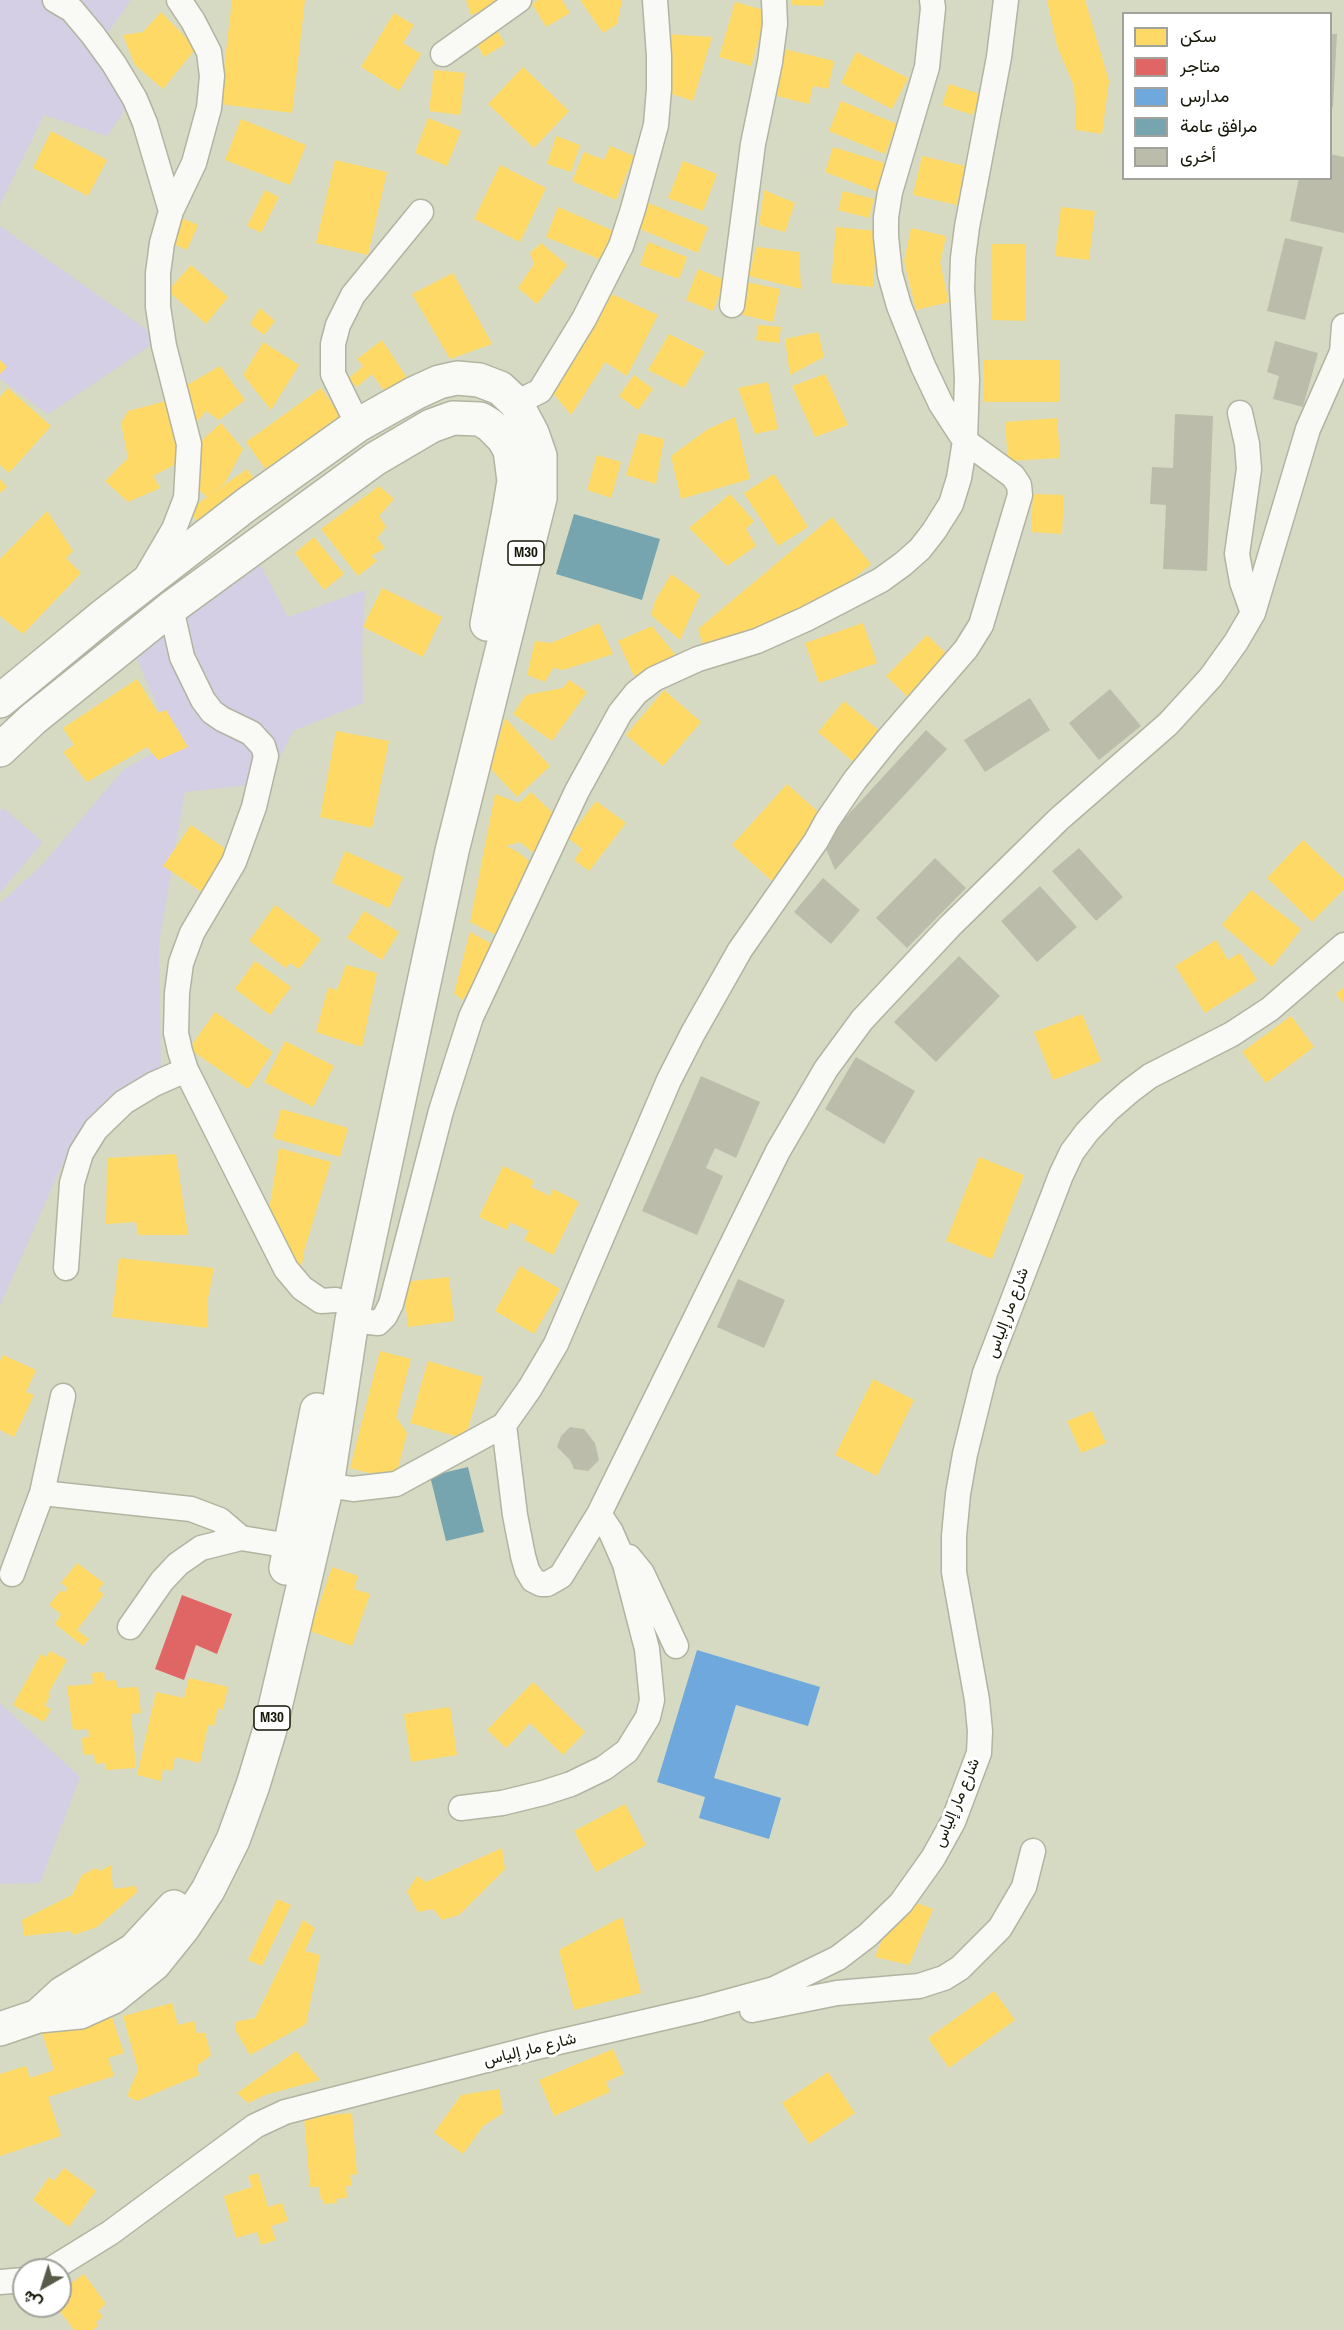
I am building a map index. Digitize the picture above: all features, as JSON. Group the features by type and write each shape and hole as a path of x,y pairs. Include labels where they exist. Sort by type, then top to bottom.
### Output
{"highway":[{"name":"M30","path":"0,701 246,505 358,425 415,393 439,382 457,378 479,380 500,388 516,403 532,433 540,456 540,498 452,851 344,1310 240,1776 225,1820 202,1864 173,1909 134,1950 63,1993 38,2016"},
{"name":"M30","path":"0,750 33,719 171,608 375,459 431,426 453,418 480,419 503,438 510,450 514,482 494,592 381,1118 344,1310 327,1485 300,1606 263,1751 233,1840 208,1890 183,1928 154,1964 113,1997 80,2012 38,2016"},
{"path":"0,2029 38,2016"}],"street":[{"path":"148,581 148,570 174,529 186,498 189,444 164,346 158,307 158,273 162,243 171,211 194,164 209,108 212,76 209,52 194,21 179,0"},
{"path":"443,54 519,0"},
{"path":"516,403 540,391 584,319 605,280 624,236 646,167 656,125 659,78 655,0"},
{"path":"732,305 753,144 770,62 775,24 774,0"},
{"path":"327,1485 353,1488 396,1484 504,1425 530,1388 556,1344 669,1080 740,950 816,841 855,780 966,649 981,625 1020,495 1019,485 1013,476 965,441 941,404 899,306 887,256 886,217 890,192 927,66 932,0"},
{"path":"171,608 182,657 203,700 222,719 251,733 263,746 266,756 254,807 234,862 192,933 182,963 177,993 176,1034 186,1070 286,1269 302,1288 321,1301 378,1323 385,1316 391,1304 441,1111 471,1017 577,791 620,713 636,693 654,679 698,659 757,641 881,580 920,549 951,504 959,478 965,441 967,379 962,288 963,258 999,57 1006,0"},
{"path":"67,3 114,64 135,99 145,123 152,154 171,211"},
{"path":"358,425 333,374 333,344 353,296 422,212"},
{"path":"504,1425 515,1515 523,1556 527,1570 534,1580 547,1584 561,1576 599,1514 778,1151 826,1069 862,1020 950,926 1059,819 1168,724 1186,705 1211,677 1253,613 1308,429 1343,352 1344,326"},
{"path":"1240,413 1247,444 1249,469 1238,554 1242,582 1253,613"},
{"name":"شارع مار إلياس","path":"69,2258 110,2233 255,2126 285,2112 774,1989 838,1958 868,1935 901,1903 933,1858 953,1822 979,1753 980,1731 977,1700 954,1572 954,1536 958,1494 965,1454 986,1373 1048,1206 1072,1152 1101,1117 1130,1091 1150,1076 1232,1034 1270,1009 1344,945"},
{"path":"66,1268 72,1183 81,1153 96,1129 124,1102 154,1084 186,1070"},
{"path":"12,1574 42,1493 63,1396"},
{"path":"42,1493 191,1509 220,1520 241,1538"},
{"path":"461,1808 502,1803 571,1784 604,1768 627,1751 648,1717 652,1700 645,1640 619,1551 611,1532 599,1514"},
{"path":"130,1628 162,1581 178,1564 201,1548 241,1538 290,1546"},
{"path":"619,1551 638,1564 676,1646"},
{"path":"701,2009 704,2013 721,2016 837,1993 919,1986 944,1978 960,1968 1000,1928 1024,1887 1033,1851"}],"shaded area":[{"path":"0,0 131,0 94,53 128,106 107,136 44,115 0,205"},
{"path":"0,226 160,339 48,414 0,379"},
{"path":"249,543 288,617 365,590 362,647 363,703 293,731 268,783 185,792 159,944 161,1068 63,1163 0,1306 0,903 41,866 124,769 173,743 129,640"},
{"path":"3,808 43,842 0,893 0,811"},
{"path":"0,1703 80,1777 40,1883 0,1884"}],"building: سكن":[{"path":"232,0 305,0 292,113 220,104"},
{"path":"466,0 507,0 508,2 471,15"},
{"path":"538,0 562,0 570,13 546,27 532,4"},
{"path":"580,0 622,0 617,24 603,33"},
{"path":"792,0 824,0 823,6 791,5"},
{"path":"1047,0 1085,0 1109,81 1102,134 1076,130 1074,86 1057,46"},
{"path":"735,2 767,11 751,66 719,57"},
{"path":"161,12 196,48 163,89 135,65 123,35 143,32"},
{"path":"394,13 414,25 403,43 421,54 399,91 361,67"},
{"path":"494,25 505,44 484,57 473,37"},
{"path":"667,34 712,37 693,101 666,92"},
{"path":"780,48 834,61 828,89 813,86 809,104 769,94"},
{"path":"856,52 908,78 892,109 841,83"},
{"path":"523,67 569,111 534,148 488,104"},
{"path":"434,70 465,73 460,115 429,111"},
{"path":"949,84 980,94 973,115 942,105"},
{"path":"841,101 897,124 885,154 829,131"},
{"path":"428,118 461,131 447,166 415,153"},
{"path":"241,119 306,145 290,185 225,160"},
{"path":"51,131 107,160 88,196 33,168"},
{"path":"556,136 580,145 571,172 547,164"},
{"path":"610,146 634,156 616,200 572,181 584,152 604,160"},
{"path":"833,147 891,165 883,194 825,172"},
{"path":"922,156 965,166 957,205 913,195"},
{"path":"335,160 387,172 368,255 316,243"},
{"path":"683,161 717,174 703,211 668,198"},
{"path":"500,165 546,188 520,242 474,219"},
{"path":"265,190 279,197 261,233 247,226"},
{"path":"764,190 795,203 785,232 759,225"},
{"path":"843,191 874,199 869,218 838,210"},
{"path":"643,201 708,227 698,253 633,226"},
{"path":"558,207 616,232 604,261 546,237"},
{"path":"1061,207 1095,211 1089,260 1055,256"},
{"path":"179,217 198,225 187,250 168,241"},
{"path":"836,227 877,231 873,287 831,283"},
{"path":"911,228 946,236 940,263 949,302 916,310 904,261"},
{"path":"648,242 687,257 679,279 640,265"},
{"path":"541,243 567,265 537,304 518,288 534,264 530,253"},
{"path":"991,244 1026,244 1026,321 992,320"},
{"path":"756,247 799,252 801,289 749,276"},
{"path":"191,265 228,297 206,324 168,291"},
{"path":"698,269 725,280 713,311 686,300"},
{"path":"453,273 492,344 450,359 412,294"},
{"path":"746,282 780,289 773,322 739,314"},
{"path":"605,291 658,315 627,376 605,362 571,415 553,393"},
{"path":"260,308 275,321 264,335 250,324"},
{"path":"758,325 781,327 779,343 756,340"},
{"path":"818,332 824,357 790,375 785,339"},
{"path":"669,334 705,352 684,388 648,370"},
{"path":"382,340 407,378 387,395 372,374 357,387 348,379 363,366 357,359"},
{"path":"263,342 299,365 271,410 243,375"},
{"path":"0,360 7,367 0,374"},
{"path":"983,360 1060,360 1060,402 983,402"},
{"path":"220,366 245,400 219,420 206,411 196,423 180,389"},
{"path":"825,374 848,425 815,437 792,386"},
{"path":"634,375 653,389 638,410 619,396"},
{"path":"768,382 778,429 755,434 738,388"},
{"path":"8,388 51,426 9,473 0,465 0,397"},
{"path":"321,388 344,420 269,474 246,442"},
{"path":"166,401 180,462 153,476 160,488 128,502 105,481 128,458 121,423 128,411"},
{"path":"735,417 750,479 681,499 671,456 708,429"},
{"path":"1057,418 1060,458 1008,461 1005,422"},
{"path":"221,423 243,449 225,483 210,495 247,469 263,491 205,532 189,510 207,497 197,488 200,442"},
{"path":"639,433 664,439 656,484 626,475"},
{"path":"597,455 621,462 611,498 587,490"},
{"path":"774,474 808,527 778,546 744,493"},
{"path":"0,479 7,487 0,493"},
{"path":"379,486 394,499 379,516 386,527 377,538 385,548 371,556 377,561 358,576 321,529"},
{"path":"730,494 754,521 746,529 756,546 727,566 689,528"},
{"path":"1033,494 1064,495 1062,534 1031,532"},
{"path":"47,511 73,551 66,558 81,573 23,634 0,616 0,559"},
{"path":"832,517 871,564 831,598 705,651 698,629"},
{"path":"314,537 344,574 324,590 295,553"},
{"path":"671,574 700,595 680,640 651,615 655,601"},
{"path":"382,588 442,617 423,657 363,627"},
{"path":"599,623 613,654 563,670 553,668 545,682 527,675 535,641 551,643"},
{"path":"863,623 877,663 819,683 805,643"},
{"path":"652,626 677,657 634,676 618,641"},
{"path":"927,635 952,659 911,700 886,676"},
{"path":"137,679 158,713 166,710 188,747 158,760 147,747 87,782 63,752 74,745 63,728"},
{"path":"569,680 587,692 552,741 513,714 526,695 563,688"},
{"path":"664,690 701,722 663,766 626,735"},
{"path":"844,701 883,734 857,765 818,732"},
{"path":"505,718 550,766 517,797 490,768"},
{"path":"336,731 389,741 372,828 320,817"},
{"path":"787,784 827,820 772,881 732,845"},
{"path":"531,792 557,817 535,854 520,842 506,846 534,865 496,935 470,922 495,794 519,803"},
{"path":"596,801 626,823 589,871 574,860 582,849 568,838"},
{"path":"191,825 230,852 202,892 163,866"},
{"path":"1303,840 1344,879 1344,889 1312,922 1267,878"},
{"path":"345,851 403,877 389,908 332,883"},
{"path":"1251,890 1301,929 1272,967 1222,925"},
{"path":"275,905 321,939 299,969 290,963 286,968 249,941"},
{"path":"364,911 399,932 382,960 347,938"},
{"path":"470,932 492,944 473,986 462,1000 454,993"},
{"path":"1216,940 1228,960 1240,953 1257,980 1205,1013 1175,966"},
{"path":"255,961 291,987 270,1015 235,989"},
{"path":"346,965 377,973 362,1047 316,1032 328,988 337,990"},
{"path":"1344,987 1344,1004 1336,994"},
{"path":"215,1012 273,1052 248,1089 189,1049"},
{"path":"1082,1014 1101,1061 1053,1080 1034,1032"},
{"path":"1291,1016 1314,1047 1266,1083 1242,1052"},
{"path":"285,1041 334,1066 313,1107 264,1082"},
{"path":"281,1109 348,1128 340,1157 273,1138"},
{"path":"279,1148 331,1162 304,1251 300,1276 269,1210"},
{"path":"176,1154 188,1235 138,1235 136,1222 106,1224 107,1158"},
{"path":"979,1157 1024,1175 992,1259 946,1241"},
{"path":"503,1166 534,1181 531,1187 550,1196 553,1189 579,1202 553,1255 524,1240 529,1231 510,1222 507,1230 479,1217"},
{"path":"119,1258 214,1268 208,1298 208,1328 112,1317"},
{"path":"520,1266 560,1289 534,1334 495,1311"},
{"path":"449,1277 454,1321 408,1327 403,1282"},
{"path":"380,1351 411,1359 396,1417 407,1433 395,1480 350,1468"},
{"path":"3,1355 36,1370 26,1392 34,1395 14,1437 0,1430 0,1361"},
{"path":"428,1361 483,1377 465,1439 410,1423"},
{"path":"873,1379 914,1400 877,1476 835,1455"},
{"path":"1092,1411 1106,1443 1081,1453 1067,1421"},
{"path":"77,1563 104,1583 98,1590 104,1594 77,1630 89,1639 83,1646 55,1624 61,1614 49,1605 61,1590 64,1593 68,1588 61,1583"},
{"path":"332,1567 358,1576 354,1589 370,1594 352,1646 310,1631"},
{"path":"50,1651 67,1660 48,1694 50,1695 45,1706 51,1709 44,1722 13,1705 41,1654 46,1657"},
{"path":"104,1672 105,1681 116,1680 117,1688 138,1687 141,1713 131,1714 136,1768 106,1770 106,1763 95,1764 94,1754 83,1755 82,1738 89,1737 88,1729 73,1730 67,1686 93,1684 92,1673"},
{"path":"189,1678 228,1687 223,1710 218,1708 214,1726 208,1725 200,1763 175,1757 172,1771 163,1769 161,1781 137,1775 156,1692 184,1698"},
{"path":"533,1682 585,1732 563,1755 530,1723 506,1748 487,1730"},
{"path":"450,1707 457,1755 411,1762 404,1714"},
{"path":"625,1804 646,1845 596,1872 574,1831"},
{"path":"502,1848 505,1869 459,1915 442,1920 433,1909 418,1912 407,1892 417,1876 426,1882"},
{"path":"111,1865 113,1889 136,1886 137,1892 97,1927 73,1935 71,1931 24,1936 22,1920 72,1895 82,1875 96,1868 100,1871"},
{"path":"277,1899 291,1905 262,1966 248,1960"},
{"path":"917,1903 933,1909 909,1965 875,1957 892,1915"},
{"path":"622,1917 641,1993 574,2010 559,1950"},
{"path":"303,1920 315,1928 305,1951 320,1955 306,2024 250,2055 236,2031 235,2022 255,2018"},
{"path":"994,1991 1015,2020 949,2068 928,2038"},
{"path":"172,2003 178,2025 194,2021 197,2033 205,2033 211,2055 197,2066 199,2075 137,2101 127,2096 138,2070 123,2016"},
{"path":"110,2011 124,2053 108,2058 114,2076 48,2097 61,2136 0,2156 0,2074 26,2066 30,2078 54,2070 42,2033"},
{"path":"613,2049 624,2074 606,2082 610,2092 554,2116 539,2080"},
{"path":"296,2051 320,2080 265,2095 248,2103 237,2093"},
{"path":"828,2072 855,2113 809,2144 782,2103"},
{"path":"499,2089 503,2113 483,2126 463,2154 434,2133 461,2095"},
{"path":"352,2113 357,2174 350,2175 352,2186 346,2186 347,2198 336,2199 337,2203 323,2204 319,2187 310,2187 304,2117"},
{"path":"64,2168 96,2191 69,2227 33,2200 49,2177 54,2181"},
{"path":"258,2173 268,2207 282,2203 288,2221 271,2226 276,2240 261,2245 257,2232 236,2238 224,2196 252,2187 248,2176"},
{"path":"84,2274 106,2304 98,2311 103,2317 96,2322 98,2326 93,2330 74,2330 65,2318 72,2318 72,2282"}],"building: متاجر":[{"path":"182,1595 232,1614 217,1654 196,1645 184,1680 155,1669"}],"building: مدارس":[{"path":"697,1650 820,1687 808,1726 736,1705 714,1778 781,1798 769,1839 699,1818 705,1797 657,1782"}],"building: مرافق عامة":[{"path":"574,514 660,539 642,600 556,574"},
{"path":"468,1467 484,1532 446,1541 430,1476"}],"building: أخرى":[{"path":"1332,34 1337,34 1333,107"},
{"path":"1332,154 1344,157 1344,233 1290,221 1299,180 1332,180"},
{"path":"1285,238 1323,247 1305,320 1267,311"},
{"path":"1275,341 1318,353 1303,407 1273,399 1279,376 1267,372"},
{"path":"1175,414 1213,416 1207,571 1163,569 1166,505 1150,504 1152,467 1173,468"},
{"path":"1110,689 1141,726 1099,760 1069,723"},
{"path":"1030,698 1050,730 985,772 964,740"},
{"path":"926,730 947,749 835,870 823,842"},
{"path":"1079,848 1123,897 1096,921 1052,871"},
{"path":"935,858 966,888 907,948 876,918"},
{"path":"823,878 860,910 831,944 794,912"},
{"path":"1040,886 1077,927 1037,962 1001,921"},
{"path":"959,956 1000,996 936,1062 894,1022"},
{"path":"856,1057 915,1091 884,1144 825,1109"},
{"path":"701,1076 760,1102 736,1158 715,1148 706,1168 723,1176 697,1235 642,1211"},
{"path":"738,1279 785,1300 764,1348 717,1327"},
{"path":"570,1427 584,1429 595,1443 599,1460 588,1471 574,1469 570,1460 557,1447 561,1436"}]}
